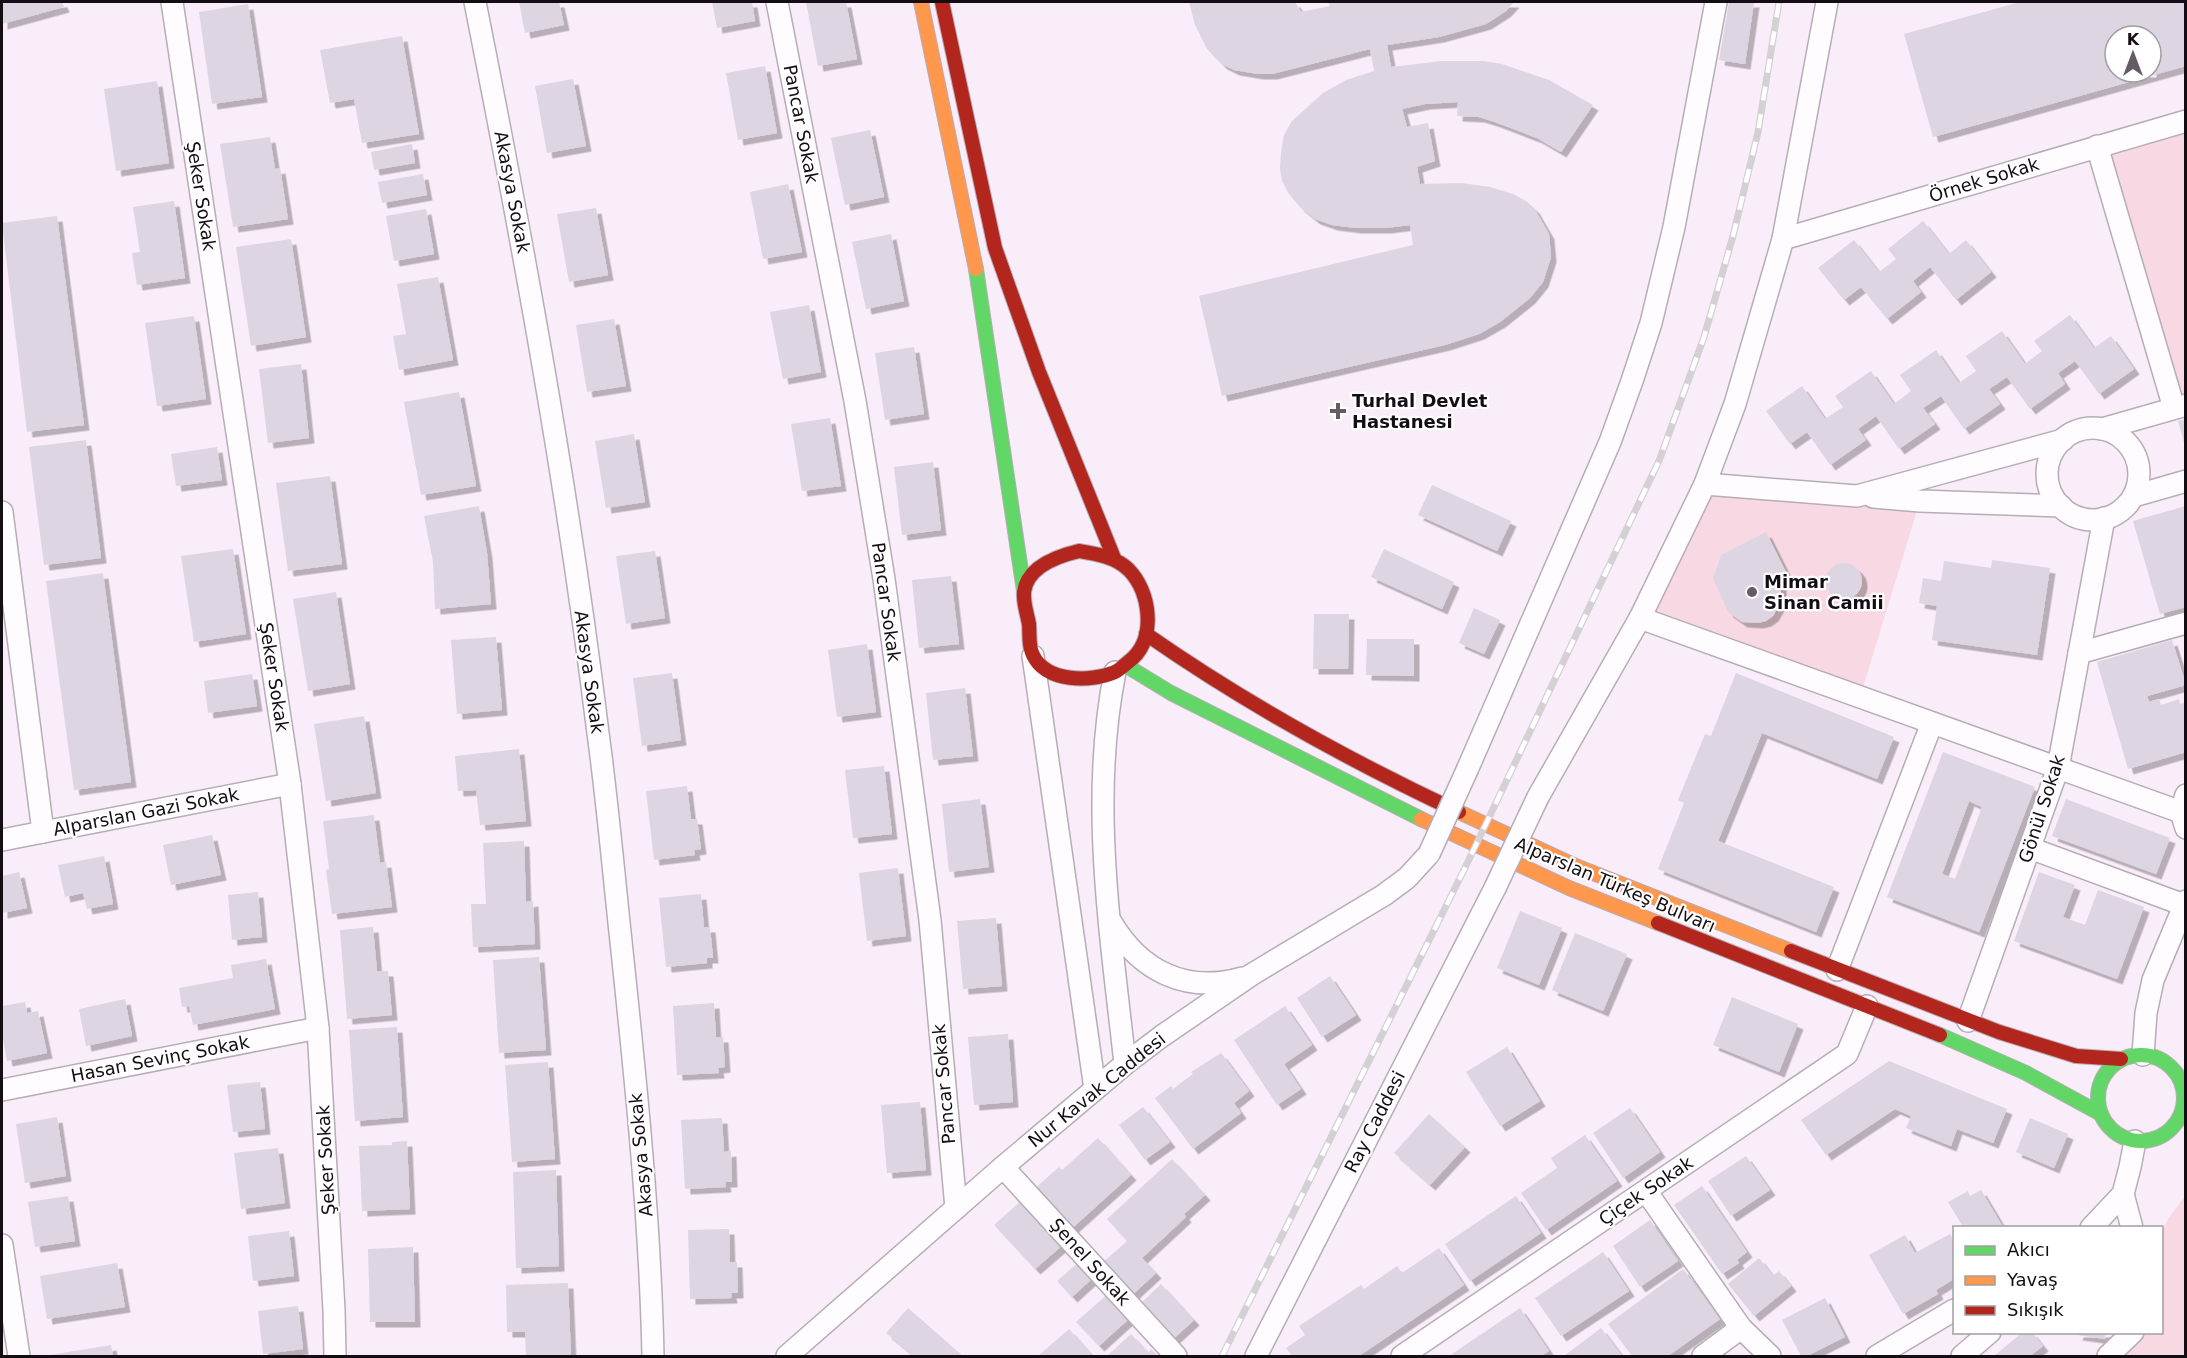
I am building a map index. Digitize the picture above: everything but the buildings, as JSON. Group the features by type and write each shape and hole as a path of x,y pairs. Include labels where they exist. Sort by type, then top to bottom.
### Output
{"street":[{"name":"Şeker Sokak","path":"171,2 290,784 318,1028 335,1356"},
{"name":"Akasya Sokak","path":"475,2 520,229 562,488 598,733 636,1096 655,1354"},
{"name":"Pancar Sokak","path":"777,2 855,401 884,579 930,920 956,1208"},
{"path":"921,2 973,252 1095,1089"},
{"path":"942,2 995,248 1039,372 1114,558"},
{"name":"Nur Kavak Caddesi","path":"787,1356 1003,1167 1125,1064 1251,975 1384,895 1407,878 1429,854 1610,441 1635,372 1651,323 1674,227 1716,2"},
{"name":"Ray Caddesi","path":"1256,1356 1495,888 1539,797 1640,618 1705,484 1747,365 1783,239 1827,2"},
{"name":"Örnek Sokak","path":"1783,239 2186,121"},
{"path":"1857,496 2062,440 2085,429 2102,429 2180,407 2097,146"},
{"path":"2062,440 2052,455 2048,473 2050,491 2068,512 2085,519 2104,518 2121,510 2134,496 2139,468 2133,450 2120,436 2102,429"},
{"path":"2134,496 2186,481"},
{"path":"1705,484 1920,501 2061,506"},
{"path":"2,512 43,832"},
{"name":"Gönül Sokak","path":"1968,1021 2058,768 2104,518"},
{"path":"1024,591 1029,580 1046,563 1067,553 1091,551 1114,558 1134,574 1144,590 1149,609 1142,646 1120,669 1094,679 1071,678 1050,670 1033,656"},
{"path":"1640,618 2184,812"},
{"path":"2079,653 2186,623"},
{"name":"Alparslan Türkeş Bulvarı","path":"1146,634 1271,715 1399,784 1578,867 1968,1021 2076,1056 2121,1059"},
{"path":"1120,669 1107,713 1102,785 1104,856 1125,1064"},
{"name":"Alparslan Türkeş Bulvarı","path":"1120,669 1388,804 1569,888 1867,1006 1998,1061 2082,1102 2101,1114"},
{"path":"1837,970 1932,723"},
{"name":"Alparslan Gazi Sokak","path":"2,840 290,784"},
{"path":"2030,848 2185,903 2153,980 2146,1013 2143,1055"},
{"path":"1110,919 1130,949 1158,971 1181,980 1204,983 1228,982 1251,975"},
{"name":"Çiçek Sokak","path":"1402,1356 1428,1349 1646,1191 1847,1054 1867,1006"},
{"name":"Hasan Sevinç Sokak","path":"2,1090 318,1028"},
{"path":"2143,1055 2155,1057 2175,1072 2183,1084 2184,1099 2175,1125 2162,1136 2148,1140 2135,1140 2114,1132 2101,1114 2098,1100 2099,1086 2105,1073 2121,1059 2143,1055"},
{"path":"2162,1136 2179,1139"},
{"path":"2092,1226 2123,1194 2135,1140"},
{"name":"Şenel Sokak","path":"1003,1167 1176,1356"},
{"path":"1646,1191 1741,1328 1770,1356"},
{"path":"2123,1194 2132,1226"},
{"path":"2,1245 19,1356"},
{"path":"1877,1356 1953,1311"},
{"path":"1702,1356 1741,1328"},
{"path":"1962,1356 1988,1334"},
{"path":"2108,1356 2131,1334"}],"shaded area":[{"path":"2185,121 2185,405 2174,408 2097,146"},
{"path":"1705,484 1920,501 1860,697 1640,618"},
{"path":"2185,1196 2185,1356 2126,1356 2144,1334 2163,1334 2163,1230"}],"railway":[{"path":"1222,1356 1463,872 1659,461 1704,337 1733,236 1758,132 1779,2"}],"traffic: fast":[{"path":"976,269 1024,591"},
{"path":"1125,665 1171,693 1421,819"},
{"path":"1940,1035 2026,1073 2101,1114"},
{"path":"2141,1055 2165,1062 2177,1074 2184,1098 2177,1122 2165,1134 2141,1141 2117,1134 2105,1122 2098,1098 2105,1074 2117,1062 2141,1055"}],"traffic: slow":[{"path":"921,2 976,269"},
{"path":"1459,812 1578,867 1791,951"},
{"path":"1421,819 1569,888 1658,923"}],"traffic: jam":[{"path":"942,2 995,248 1039,372 1114,558"},
{"path":"1079,551 1112,559 1124,566 1136,579 1146,602 1147,626 1140,649 1133,658 1115,672 1094,678 1070,678 1048,671 1039,664 1030,648 1024,596 1026,583 1037,569 1045,564 1079,551"},
{"path":"1146,634 1221,684 1299,730 1459,812"},
{"path":"1658,923 1940,1035"},
{"path":"1791,951 1999,1032 2076,1056 2121,1059"}],"place":[{"name":"Turhal Devlet Hastanesi","path":"1338,411"},
{"name":"Mimar Sinan Camii","path":"1752,592"}]}
